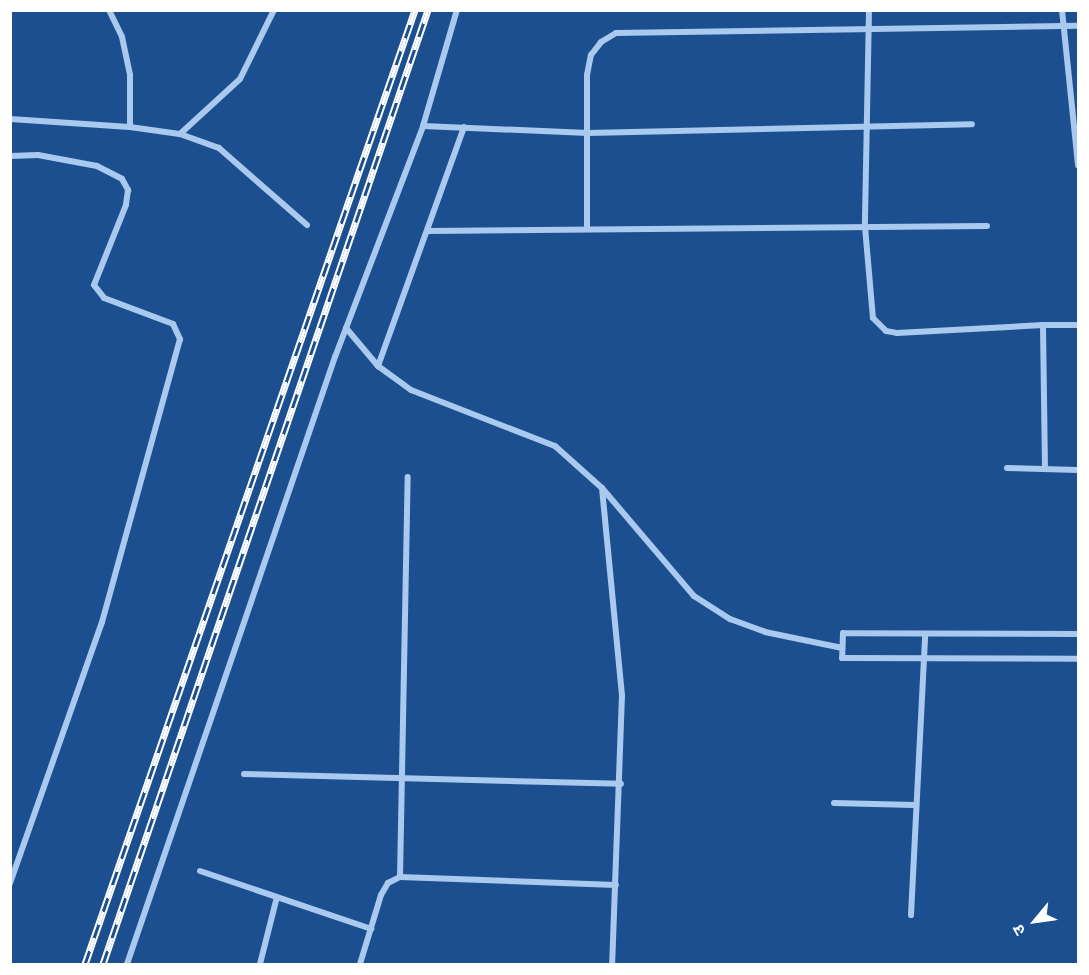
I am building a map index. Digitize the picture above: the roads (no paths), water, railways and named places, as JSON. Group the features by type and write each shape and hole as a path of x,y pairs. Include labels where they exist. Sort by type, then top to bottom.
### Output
{"street":[{"path":"109,10 122,37 130,75 130,127"},
{"path":"180,134 240,79 274,10"},
{"path":"127,964 346,327 423,126 457,10"},
{"path":"869,10 865,227 873,318 886,331 1043,325 1078,326"},
{"path":"1062,10 1062,26 1076,116 1078,165"},
{"path":"587,229 587,75 591,55 601,42 616,33 1078,26"},
{"path":"10,119 130,127 180,134 219,148 307,225"},
{"path":"423,126 588,133 972,124"},
{"path":"378,366 464,127"},
{"path":"10,156 38,155 97,166 122,179 128,190 126,205 94,285 104,298 173,324 180,339 102,622 10,883"},
{"path":"427,231 987,226"},
{"path":"1043,325 1046,469"},
{"path":"346,327 378,366 411,390 452,408 505,424 555,446 602,488 694,596 730,619 765,632 842,648"},
{"path":"1007,468 1078,470"},
{"path":"400,877 408,477"},
{"path":"602,488 622,695 621,784 612,964"},
{"path":"1078,634 843,633 842,648 842,658 1078,659"},
{"path":"910,915 914,806 926,658 925,634"},
{"path":"244,774 621,784"},
{"path":"834,803 914,806"},
{"path":"200,871 371,929"},
{"path":"360,964 381,895 388,883 400,877 616,885"},
{"path":"260,964 277,897"}],"railway":[{"path":"85,964 415,10"},
{"path":"103,964 428,10"}]}
